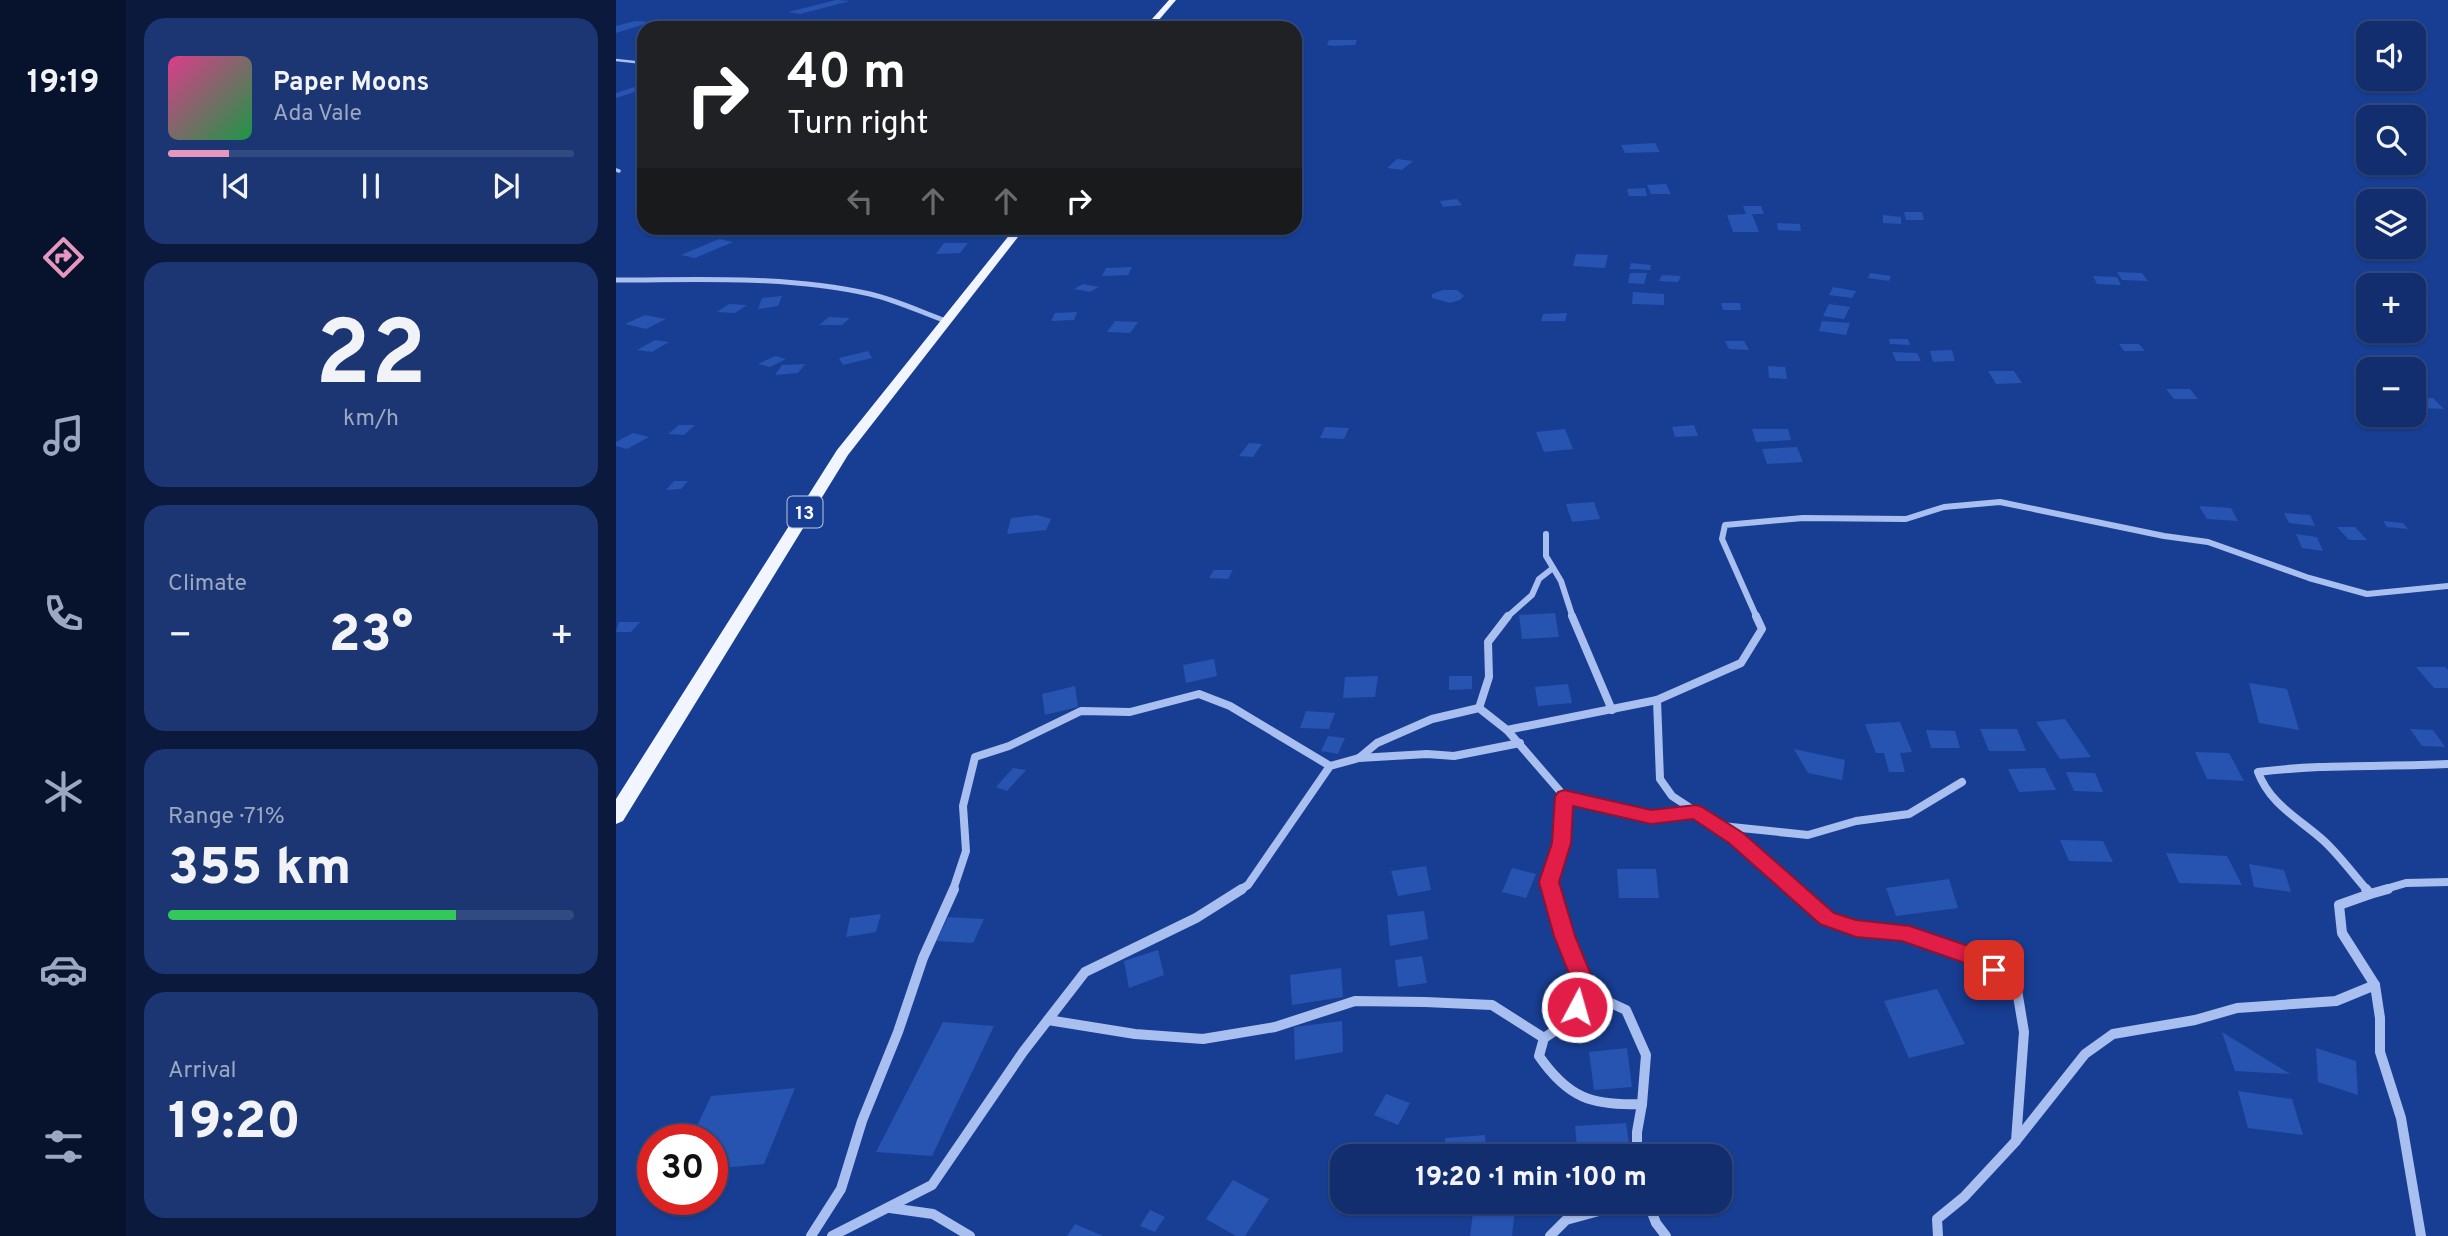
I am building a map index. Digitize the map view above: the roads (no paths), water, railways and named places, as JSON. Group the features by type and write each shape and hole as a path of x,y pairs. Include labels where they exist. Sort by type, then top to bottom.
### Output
{"main road":[{"path":"1154,21 1173,0"},
{"name":"13","path":"616,816 842,453 1014,235"}],"street":[{"path":"616,61 637,62"},
{"path":"616,280 736,280 816,284 872,294 946,321"},
{"path":"1507,730 1657,700 1741,663 1762,629 1722,539 1725,525 1803,518 1906,519 1944,507 2000,502 2164,536 2208,542 2308,578 2367,594 2448,586"},
{"path":"1546,534 1546,556 1612,710"},
{"path":"1479,708 1489,677 1488,642 1505,619 1532,595 1539,579 1553,568"},
{"path":"811,1236 841,1189 862,1121 898,1032 923,958 950,901 966,852 963,806 975,757 1009,746 1082,710 1130,712 1199,694 1240,711 1300,745 1330,766"},
{"path":"1657,700 1660,779 1672,796 1736,838 1827,918 1856,929 1902,932 1914,936 1972,957 2016,984 2024,1032 2016,1141"},
{"path":"1479,708 1520,743 1564,797 1651,817 1696,812"},
{"path":"1359,758 1377,743 1432,719 1479,708"},
{"path":"832,1236 932,1185 1085,972 1196,918 1248,886 1311,790 1330,766 1359,758 1427,754 1454,756 1520,743"},
{"path":"2370,894 2325,841 2271,800 2260,782 2258,772 2304,766 2356,768 2448,764"},
{"path":"1717,826 1808,835 1856,821 1909,814 1962,782"},
{"path":"1564,797 1561,843 1549,882 1564,936 1587,992 1626,1010 1646,1055 1637,1144"},
{"path":"2421,1236 2401,1118 2380,1052 2380,1018 2375,985 2360,957 2342,933 2339,905 2406,883 2448,882"},
{"path":"1938,1236 1937,1219 1964,1197 2016,1141 2085,1054 2113,1034 2195,1020 2237,1008 2336,1001 2375,985"},
{"path":"1587,992 1567,1021 1544,1038 1539,1056 1553,1079 1577,1095 1608,1106 1642,1104"},
{"path":"1048,1020 1135,1034 1203,1039 1275,1027 1355,1001 1425,1002 1492,1005 1544,1038"},
{"path":"887,1208 933,1214 970,1236"},
{"path":"1550,1236 1566,1220 1588,1214"},
{"path":"1653,1214 1666,1236"}]}
